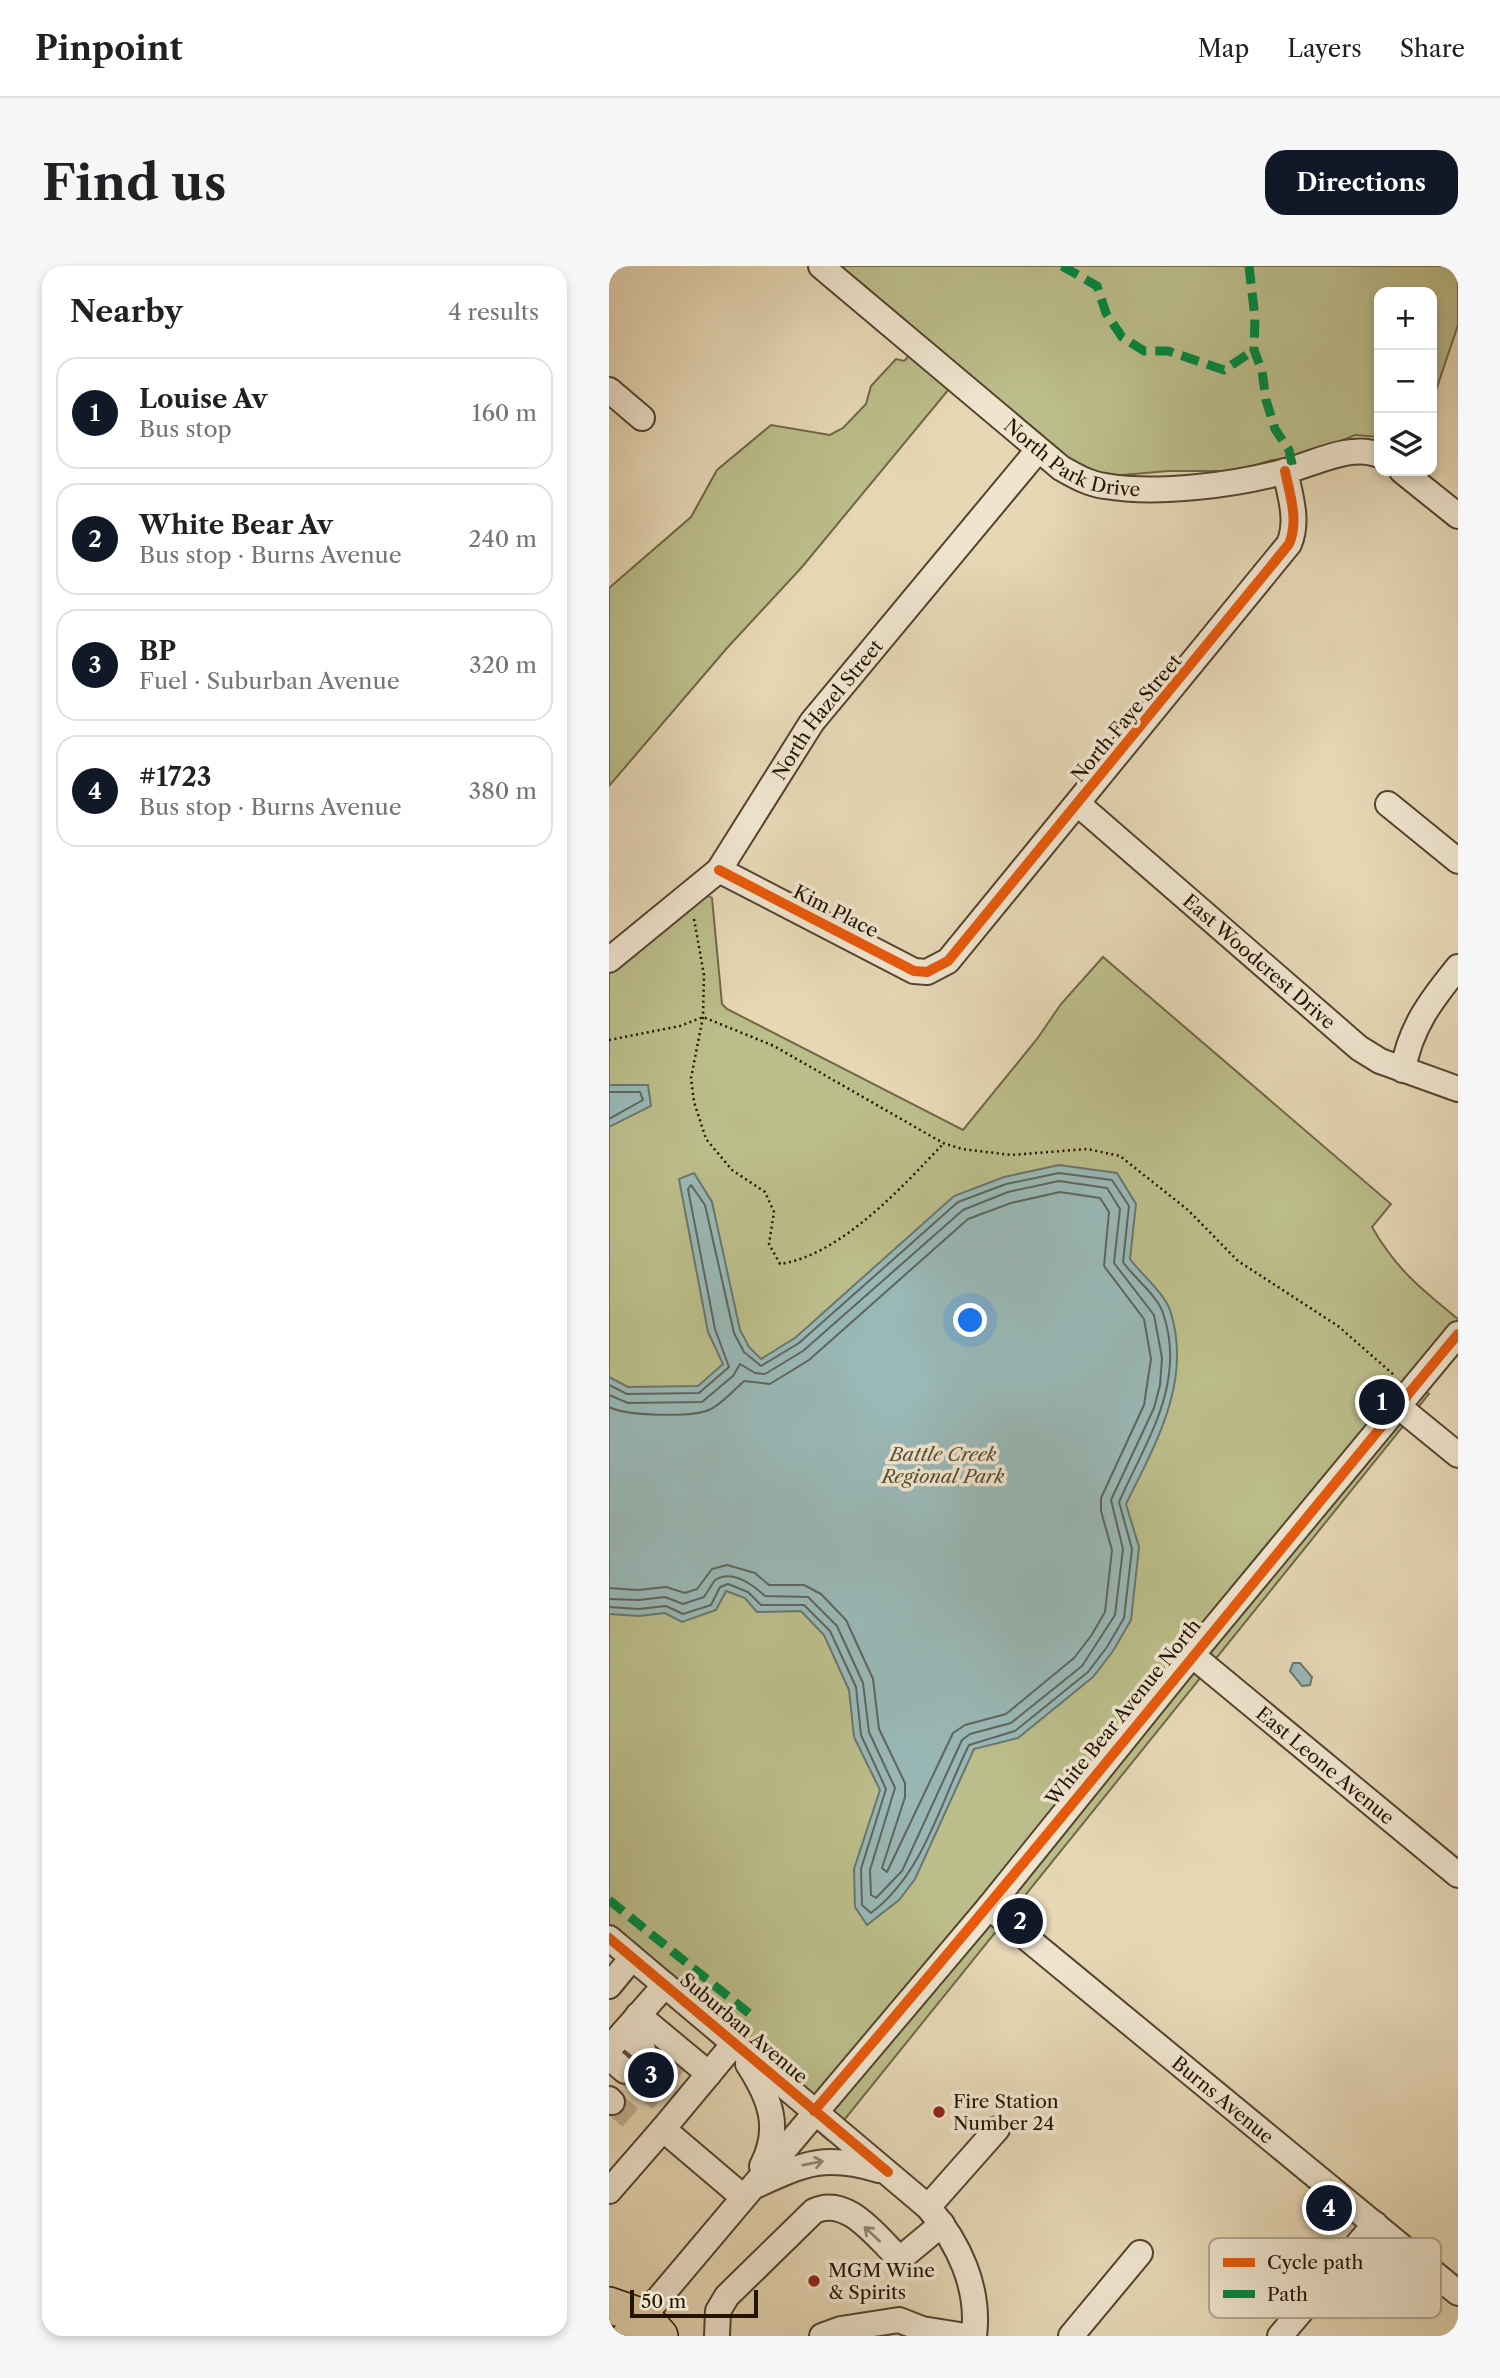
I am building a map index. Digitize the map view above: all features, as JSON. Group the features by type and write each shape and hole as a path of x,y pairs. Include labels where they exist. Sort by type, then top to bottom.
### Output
{"highway":[{"path":"609,2305 644,2330"}],"street":[{"name":"North Park Drive","path":"821,266 1061,468 1103,486 1188,486 1285,471 1360,452 1374,454"},
{"path":"609,390 642,418"},
{"name":"North Hazel Street","path":"609,960 719,870 813,722 1038,450"},
{"name":"North Faye Street","path":"938,968 948,961 1078,804 1289,544 1293,534 1294,516 1285,471"},
{"path":"1408,476 1458,516"},
{"name":"East Woodcrest Drive","path":"1078,804 1359,1048 1380,1061 1458,1089"},
{"path":"1388,804 1458,861"},
{"name":"Kim Place","path":"719,870 915,971 927,972 938,968"},
{"path":"1403,1070 1414,1028 1426,1007 1458,968"},
{"name":"White Bear Avenue North","path":"644,2330 746,2192 989,1907 1192,1655 1458,1334"},
{"path":"1398,1406 1458,1455"},
{"name":"East Leone Avenue","path":"1192,1655 1458,1875"},
{"name":"Burns Avenue","path":"989,1907 1392,2238"},
{"name":"Suburban Avenue","path":"609,1938 888,2172 935,2216 966,2267 974,2297 974,2336"},
{"path":"609,1986 632,1958"},
{"path":"623,2032 665,1985"},
{"path":"716,2027 748,2065 773,2112 770,2151 746,2192"},
{"path":"623,2032 643,2049"},
{"path":"623,2032 693,2082"},
{"path":"609,2192 658,2121 693,2082 732,2046"},
{"path":"658,2121 746,2192"},
{"path":"717,2336 718,2311 727,2296 814,2211 824,2206 843,2208 899,2259 935,2216 997,2129"},
{"path":"746,2192 814,2161 834,2159 888,2172"},
{"path":"1363,2238 1375,2224"},
{"path":"1071,2336 1140,2253"},
{"name":"Burns Avenue","path":"1441,2279 1458,2293"},
{"path":"822,2336 841,2329 899,2320 921,2333 967,2336"}],"path":[{"path":"690,895 704,975 703,1017 691,1078 694,1102 706,1139 733,1170 765,1192 773,1212 769,1244 780,1264 805,1261 863,1221 907,1182 943,1143"},
{"path":"609,1040 680,1026 703,1017 774,1046 943,1143 963,1149 1011,1155 1087,1149 1119,1156 1188,1210 1238,1261 1338,1326 1394,1375"}],"green space":[{"path":"821,266 1458,266 1458,325 1437,387 1437,287 1374,287 1374,437 1355,435 1301,457 1272,460 1237,471 1168,471 1111,476 1069,464 963,372 802,567 727,648 609,786 609,588 691,517 717,470 771,425 830,435 843,428 866,404 871,386 896,359 904,361 917,348"},
{"name":"Battle Creek Regional Park","path":"687,884 712,898 722,1004 727,1009 963,1130 1037,1039 1061,1004 1103,957 1391,1204 1372,1227 1390,1255 1410,1278 1458,1319 1458,1328 1415,1382 1429,1394 828,2140 609,1951 609,956"}],"water":[{"path":"609,1085 648,1085 651,1106 609,1127"},
{"path":"1059,1165 1117,1173 1136,1204 1130,1259 1167,1304 1176,1336 1177,1361 1168,1410 1149,1458 1126,1504 1139,1547 1131,1620 1113,1651 1093,1677 1018,1738 974,1749 915,1879 899,1900 867,1925 855,1907 854,1869 880,1790 854,1737 849,1690 824,1635 801,1611 757,1612 745,1598 726,1591 716,1610 682,1622 665,1613 639,1616 609,1614 609,1377 628,1387 698,1386 723,1364 708,1332 679,1179 694,1173 712,1202 740,1330 749,1347 761,1359 795,1338 954,1196 1004,1177"},
{"path":"1293,1663 1300,1663 1312,1677 1310,1685 1302,1686 1290,1671"}],"tunnel":[{"path":"643,2049 677,2079"},
{"path":"625,2071 660,2100"},
{"path":"612,2102 639,2125"}],"marked path":[{"path":"1062,266 1097,286 1106,313 1122,337 1144,351 1168,351 1224,370 1254,350"},
{"path":"1249,266 1255,318 1254,350 1262,371 1266,400 1275,429 1289,450 1293,469"},
{"path":"609,1900 756,2019"}],"cycle path":[{"path":"719,870 914,971 927,972 948,961 1289,544 1293,517 1285,471"},
{"path":"814,2111 1058,1821 1458,1334"},
{"path":"609,1938 888,2172"}],"place":[{"name":"Louise Av","path":"1382,1402"},
{"name":"White Bear Av","path":"1020,1921"},
{"name":"BP","path":"651,2075"},
{"name":"Fire Station Number 24","path":"939,2112"},
{"name":"#1723","path":"1329,2208"},
{"name":"MGM Wine & Spirits","path":"814,2281"}]}
